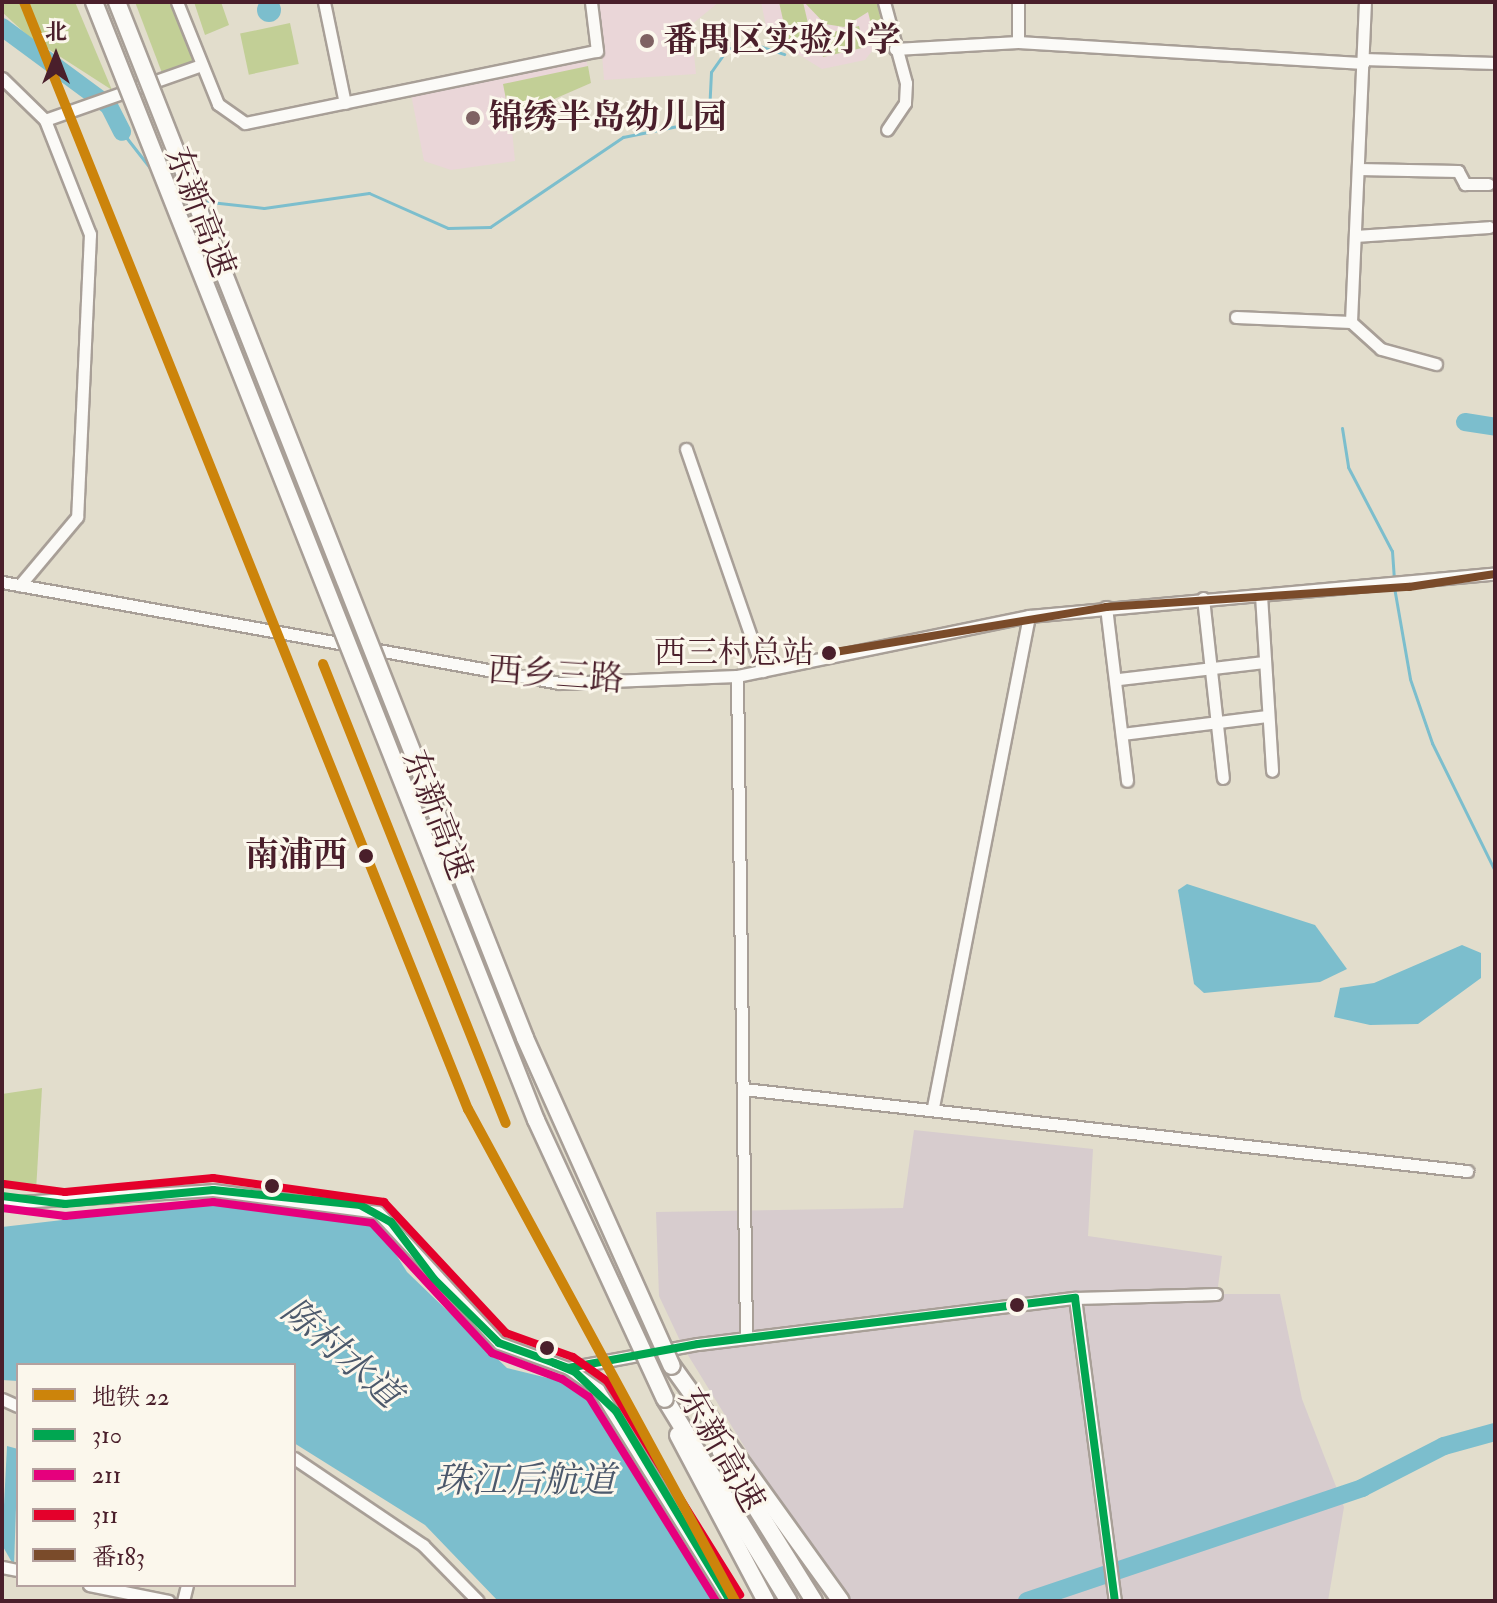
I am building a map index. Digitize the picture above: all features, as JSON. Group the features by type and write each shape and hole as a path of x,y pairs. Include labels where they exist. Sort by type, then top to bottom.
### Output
{"highway":[{"name":"东新高速","path":"94,2 536,1120 665,1399 789,1601"},
{"name":"东新高速","path":"117,2 540,1075 672,1366 814,1601"},
{"path":"672,1366 841,1601"},
{"path":"665,1399 686,1459 766,1601"}],"street":[{"path":"177,2 218,104 236,122 597,51 591,2"},
{"path":"324,2 345,103"},
{"path":"884,2 905,103 887,130"},
{"path":"1018,2 1018,42"},
{"path":"1351,322 1365,2"},
{"path":"895,49 1018,42 1363,61 1495,63"},
{"path":"45,120 201,65"},
{"path":"2,78 45,120 90,234 79,500 69,533 20,585"},
{"path":"1358,169 1458,171 1465,184 1488,184"},
{"path":"1355,236 1489,227"},
{"path":"1236,317 1351,322 1381,349 1436,364"},
{"path":"686,449 763,671"},
{"name":"西乡三路","path":"2,582 560,683 737,676 829,653 1029,616 1203,598 1409,587 1495,574"},
{"path":"1261,595 1272,771"},
{"path":"1203,598 1223,778"},
{"path":"1106,607 1119,679 1127,781"},
{"path":"933,1107 1029,616"},
{"path":"1119,679 1264,662"},
{"path":"737,676 746,1338"},
{"path":"1122,734 1267,716"},
{"path":"744,1089 933,1107 1467,1171"},
{"path":"2,1203 65,1204 213,1190 360,1205 391,1222 434,1279 499,1343 568,1368 616,1411 730,1601"},
{"path":"2,1196 65,1204"},
{"path":"568,1368 746,1338 1075,1298 1216,1294"},
{"path":"1075,1298 1104,1550 1115,1601"},
{"path":"296,1459 423,1545 478,1601"},
{"path":"99,1587 168,1601"}],"shaded area":[{"name":"番禺区实验小学","path":"598,2 719,2 691,25 696,74 604,80"},
{"name":"番禺区实验小学","path":"761,2 884,2 890,28 865,60 822,69 768,36"},
{"name":"锦绣半岛幼儿园","path":"585,53 591,83 552,100 512,130 515,161 451,170 424,161 410,89"},
{"path":"914,1130 1093,1149 1088,1236 1222,1256 1217,1294 1280,1294 1302,1399 1344,1507 1328,1601 852,1601 779,1503 683,1347 659,1296 656,1212 903,1208"}],"green space":[{"path":"2,2 75,2 112,90 28,36 2,12"},
{"path":"135,2 172,2 196,62 162,73"},
{"path":"194,2 221,2 229,25 205,35"},
{"path":"779,2 803,2 811,36 788,42"},
{"path":"804,2 877,2 883,30 873,32 868,12 844,27 825,24"},
{"path":"290,23 299,64 249,75 240,34"},
{"path":"859,26 864,47 823,57 818,35"},
{"path":"588,66 591,83 552,100 512,130 503,84"},
{"path":"42,1088 36,1191 2,1188 2,1094"}],"water":[{"path":"265,-1 273,-1 280,6 280,14 273,21 265,21 258,14 258,6"},
{"path":"1187,884 1315,925 1347,969 1320,982 1204,993 1194,984 1178,890"},
{"path":"1462,945 1481,953 1481,978 1418,1024 1370,1025 1334,1017 1340,988 1374,983"},
{"name":"珠江后航道","path":"209,1203 364,1222 383,1234 407,1272 507,1368 568,1383 603,1414 716,1601 498,1601 425,1525 296,1444 296,1363 16,1363 16,1381 2,1380 2,1227"},
{"path":"7,1446 16,1448 14,1566 2,1545"}],"waterway":[{"path":"2,27 109,106 122,132"},
{"path":"201,201 264,208 369,193 448,228 490,227 623,137 702,121 709,113 711,72 727,49 750,43 784,54"},
{"path":"122,132 154,173"},
{"path":"1465,422 1495,427"},
{"path":"1342,428 1348,467 1392,551 1394,580"},
{"path":"1394,587 1410,679 1432,743 1495,871"},
{"path":"1027,1601 1362,1488 1444,1446 1495,1432"}],"metro line":[{"name":"22","path":"24,2 468,1109 735,1601"},
{"name":"22","path":"323,664 506,1123"}],"transit line":[{"name":"番183","path":"829,653 1106,607 1409,587 1495,574"},
{"name":"311","path":"4,1184 65,1192 213,1178 384,1202 506,1333 573,1357 607,1381 740,1595"},
{"name":"310","path":"2,1196 65,1204 213,1190 360,1205 391,1222 434,1279 499,1343 568,1368 698,1344 1075,1298 1115,1601"},
{"name":"211","path":"2,1208 65,1216 213,1202 372,1223 492,1353 562,1379 589,1397 716,1601"},
{"name":"310","path":"554,1363 575,1372 616,1411 730,1601"}],"place":[{"name":"番禺区实验小学","path":"647,41"},
{"name":"锦绣半岛幼儿园","path":"473,118"},
{"name":"西三村总站","path":"829,653"},
{"name":"南浦西","path":"366,856"}],"water label":[{"name":"陈村水道","path":"341,1353"}]}
